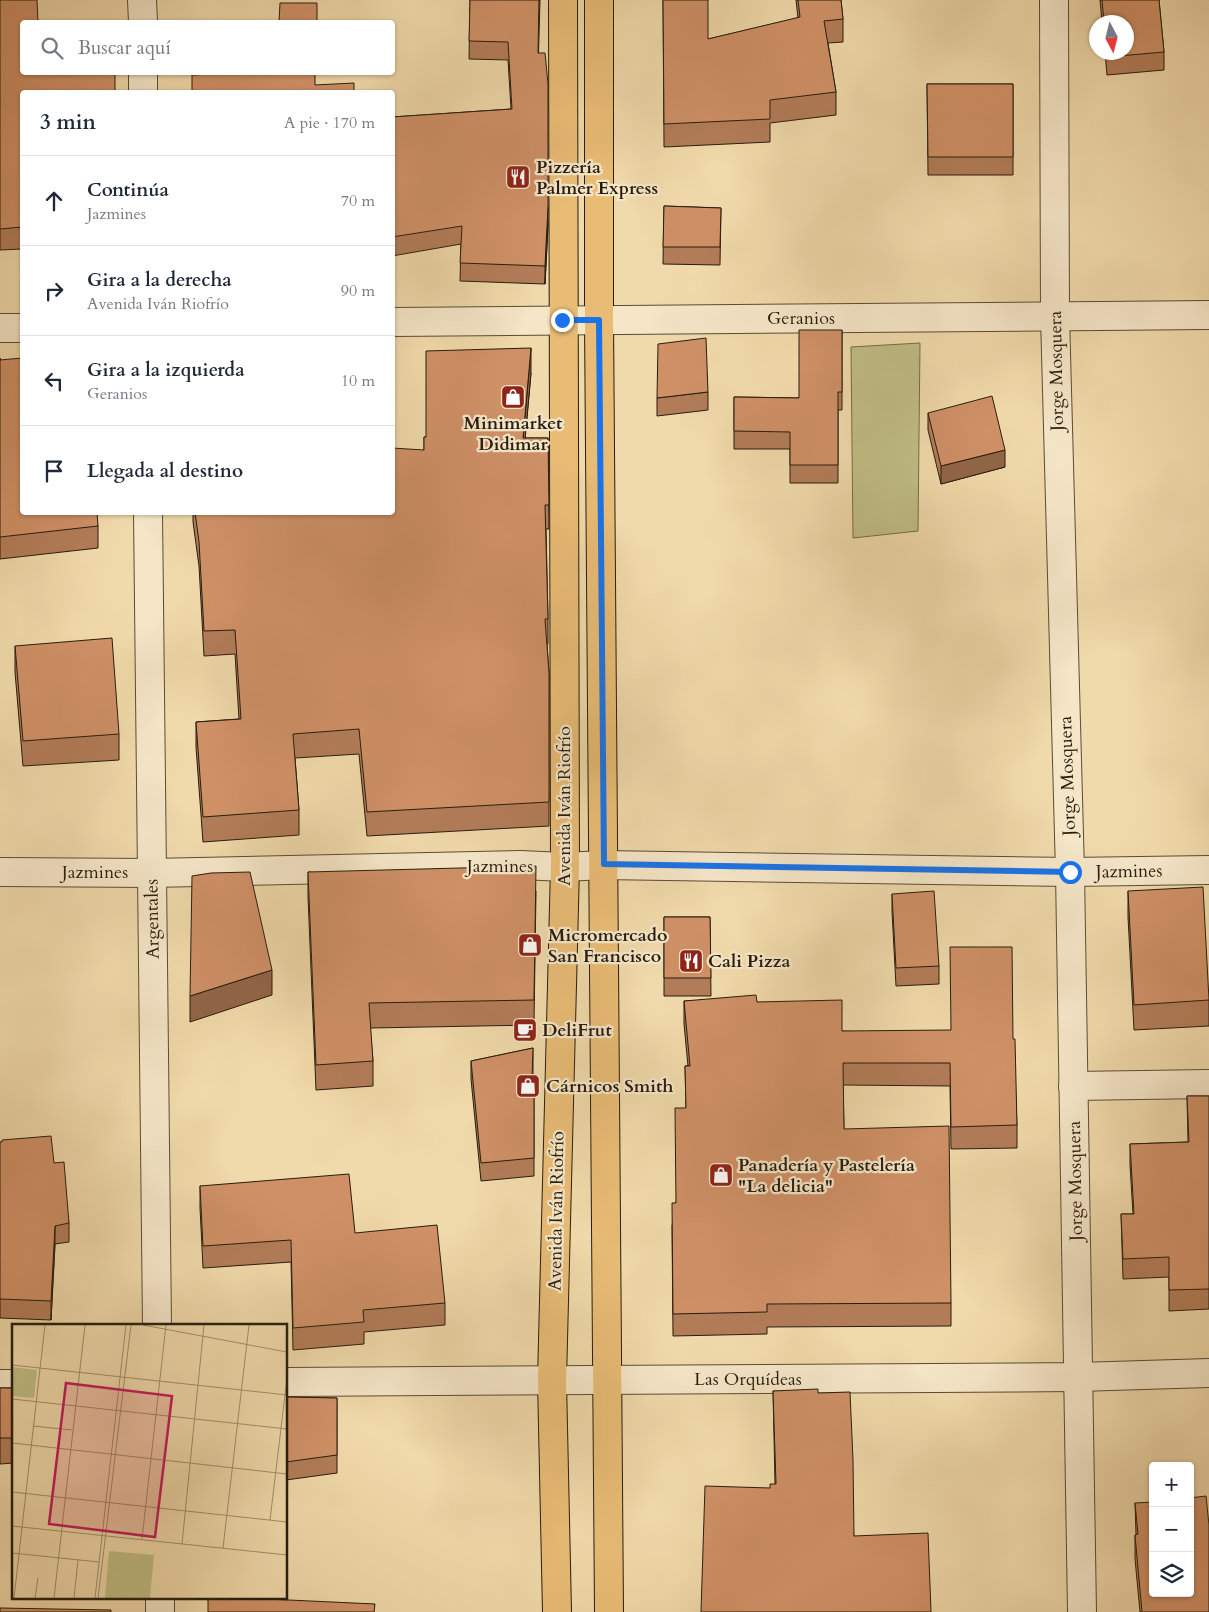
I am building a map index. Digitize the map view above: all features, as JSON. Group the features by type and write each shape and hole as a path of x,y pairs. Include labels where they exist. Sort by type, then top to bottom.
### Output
{"main road":[{"name":"Avenida Iván Riofrío","path":"557,1612 552,1380 565,867 562,320 563,0"},
{"path":"599,0 599,320 609,1612"}],"street":[{"path":"142,0 143,20"},
{"name":"Jorge Mosquera","path":"1054,0 1055,316 1070,872 1082,1612"},
{"path":"143,75 143,90"},
{"name":"Geranios","path":"395,322 1209,315"},
{"path":"0,328 20,328"},
{"name":"Argentales","path":"148,515 157,1324"},
{"name":"Jazmines","path":"0,872 152,873 520,865 565,867 604,864 1070,872 1209,870"},
{"path":"1073,1086 1209,1084"},
{"name":"Las Orquídeas","path":"288,1382 1078,1377 1209,1373"}],"shaded area":[{"path":"920,343 918,531 853,538 851,347"}],"building":[{"path":"0,0 37,0 38,20 20,20 20,75 115,75 115,90 20,90 20,227 0,229"},
{"path":"470,0 539,0 538,53 545,53 548,84 548,207 545,266 460,263 462,226 395,237 395,117 512,109 508,42 469,41"},
{"path":"663,0 708,0 708,39 800,17 798,0 841,0 843,19 824,21 836,92 770,100 770,119 664,124"},
{"path":"1102,0 1159,0 1164,52 1134,55 1134,15 1103,15"},
{"path":"280,3 317,3 317,20 279,20"},
{"path":"192,75 315,75 315,85 354,83 354,90 192,90"},
{"path":"927,84 1013,84 1013,157 928,157"},
{"path":"664,206 721,208 720,247 663,247"},
{"path":"799,330 842,330 842,392 838,392 838,465 790,465 790,432 734,431 734,397 799,398"},
{"path":"706,338 708,392 657,398 658,344"},
{"path":"531,348 523,438 548,438 549,505 545,505 548,619 545,619 549,673 549,802 367,812 359,729 293,734 299,810 203,817 196,722 241,719 235,630 204,631 199,542 195,515 395,515 395,448 424,450 424,437 426,437 426,351"},
{"path":"20,358 20,515 97,515 98,526 0,537 0,360"},
{"path":"992,396 1005,450 941,466 928,413"},
{"path":"112,638 119,734 23,741 15,646"},
{"path":"536,866 534,1000 369,1003 373,1061 316,1065 308,872"},
{"path":"250,872 272,970 190,996 192,876 211,873"},
{"path":"1203,887 1209,1000 1134,1005 1128,891"},
{"path":"934,891 939,966 896,968 892,894"},
{"path":"664,917 710,917 711,978 664,978"},
{"path":"950,947 1012,947 1013,1039 1015,1039 1017,1125 951,1127 950,1063 843,1063 844,1129 949,1126 951,1303 767,1304 767,1312 673,1314 672,1203 676,1203 675,1108 686,1108 685,1066 690,1066 684,1001 756,995 757,1002 842,1000 842,1031 951,1030"},
{"path":"533,1048 534,1158 481,1163 471,1061"},
{"path":"1187,1096 1209,1096 1209,1289 1169,1290 1169,1257 1123,1259 1121,1214 1134,1214 1130,1144 1189,1142"},
{"path":"51,1136 54,1163 64,1162 69,1223 55,1226 51,1301 0,1299 0,1142 2,1140"},
{"path":"349,1174 355,1233 437,1225 445,1303 363,1310 364,1322 293,1328 291,1240 203,1246 200,1186"},
{"path":"0,1388 12,1388 12,1438 0,1438"},
{"path":"818,1389 818,1393 850,1392 854,1536 928,1533 931,1612 701,1612 705,1486 770,1488 770,1484 776,1484 773,1391"},
{"path":"288,1397 337,1398 337,1455 288,1462"},
{"path":"1206,1496 1209,1525 1209,1612 1142,1612 1135,1535 1138,1534 1135,1503 1149,1502 1149,1597 1194,1597 1194,1498"},
{"path":"208,1600 288,1600 375,1604 374,1612 208,1612"},
{"path":"0,1608 111,1610 111,1612 0,1612"}],"place":[{"name":"Pizzería Palmer Express","path":"518,177"},
{"name":"Minimarket Didimar","path":"513,397"},
{"name":"Micromercado San Francisco","path":"530,945"},
{"name":"Cali Pizza","path":"691,961"},
{"name":"DeliFrut","path":"525,1030"},
{"name":"Cárnicos Smith","path":"528,1086"},
{"name":"Panadería y Pastelería \"La delicia\"","path":"721,1175"}],"route":[{"path":"562,320 599,320 604,864 1070,872"}]}
